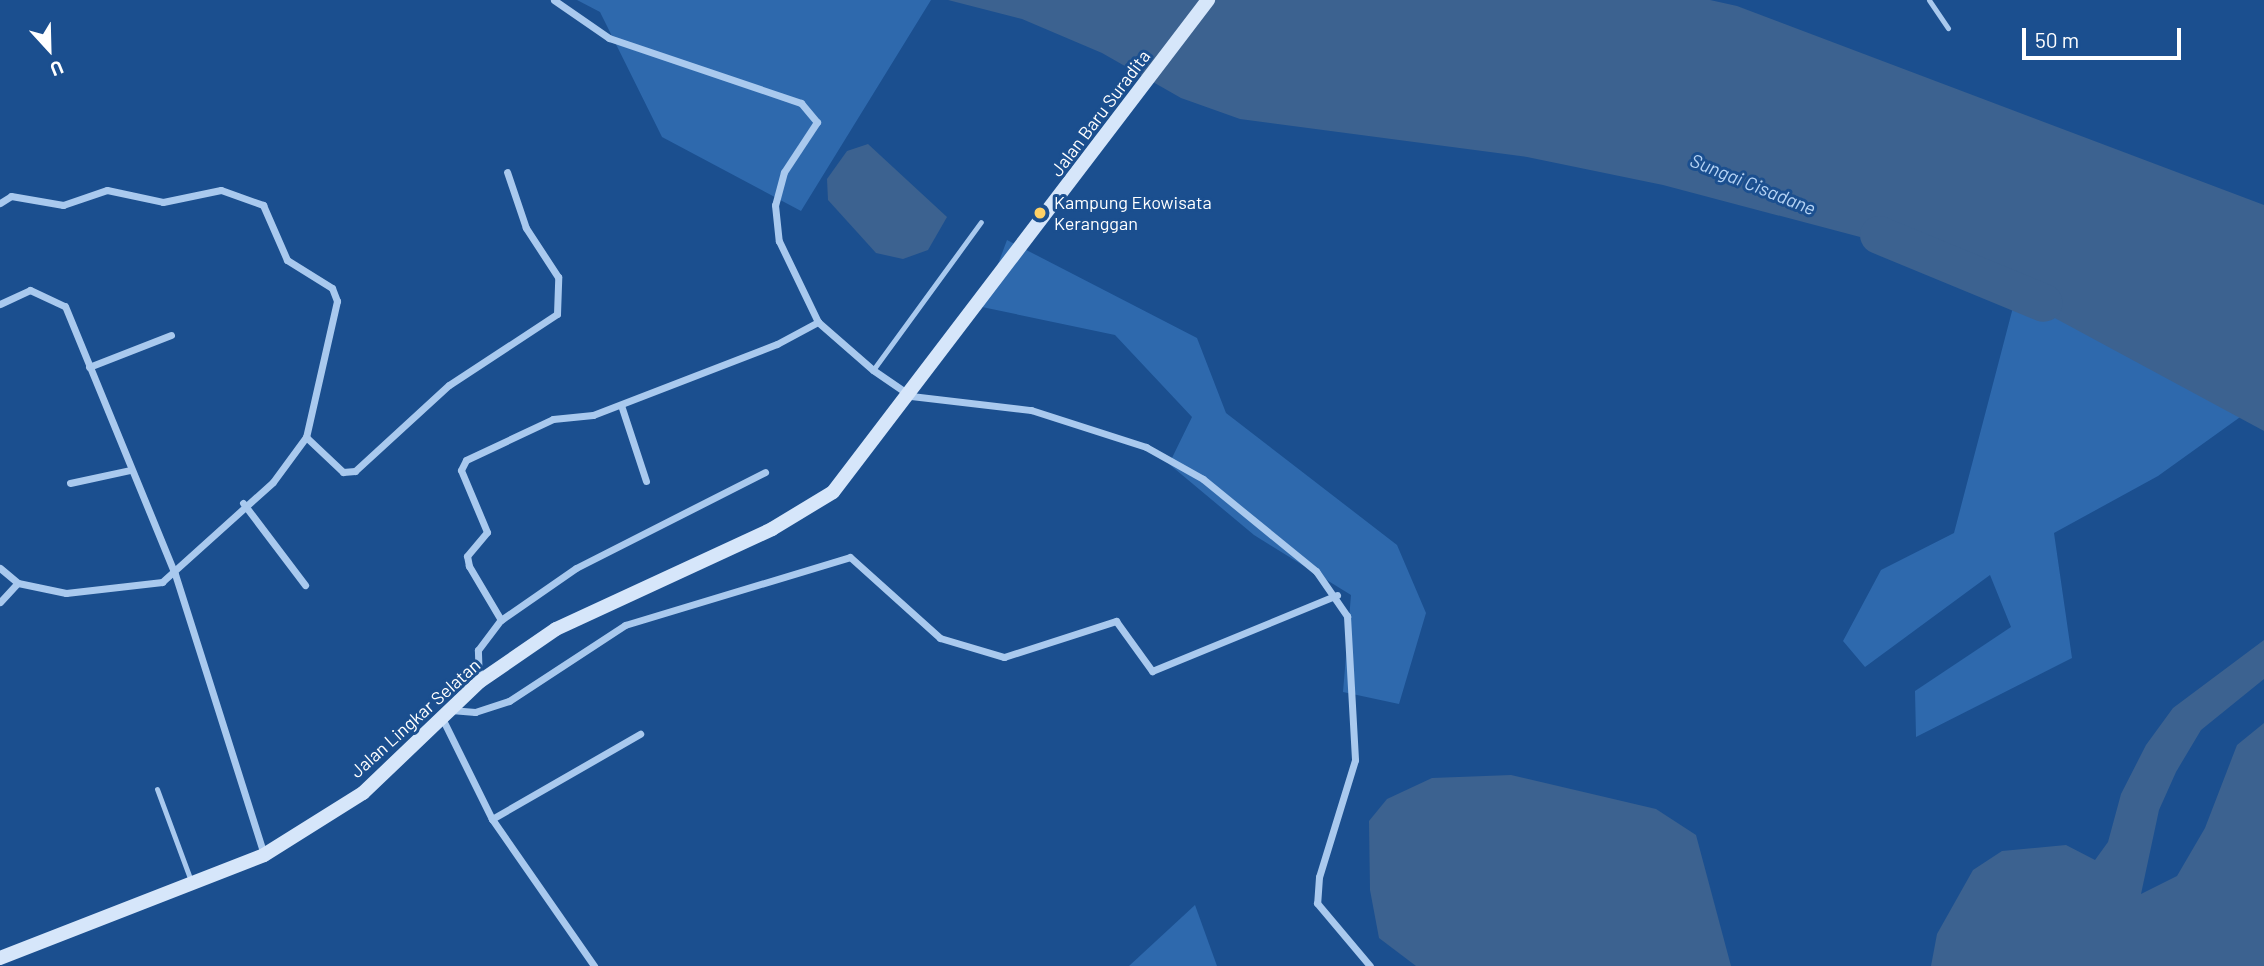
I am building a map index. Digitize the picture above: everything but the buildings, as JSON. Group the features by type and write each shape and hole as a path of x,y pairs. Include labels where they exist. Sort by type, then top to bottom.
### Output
{"main road":[{"name":"Jalan Baru Suradita","path":"946,349 1208,0"},
{"name":"Jalan Lingkar Selatan","path":"0,958 193,887 264,855 363,793 479,682 556,629 814,505 849,475 946,349"}],"street":[{"path":"554,0 609,38 802,103 817,122 784,172 775,205 779,241 818,322 873,370 911,396 1031,410 1146,447 1242,508 1337,595 1352,640 1355,760 1316,889 1328,919 1370,966"},
{"path":"306,437 343,472 355,471 449,385 561,309 558,277 526,228 507,172"},
{"path":"0,203 10,196 64,205 107,190 163,202 221,190 263,205 287,260 332,288 337,301 306,437 283,472 243,503 175,574 138,588 83,594 19,583 0,568"},
{"path":"0,304 30,290 43,300 63,303 175,574 264,855"},
{"path":"501,620 469,566 467,556 487,532 486,522 461,465 554,419 621,405 818,322"},
{"path":"89,367 171,335"},
{"path":"621,405 646,481"},
{"path":"70,483 130,470"},
{"path":"479,682 478,650 501,620 576,568 765,472"},
{"path":"243,503 305,585"},
{"path":"594,966 492,819 445,714 464,714 509,701 625,625 850,556 940,638 1004,657 1116,621 1152,671 1337,595"},
{"path":"0,602 19,583"},
{"path":"492,819 640,734"}],"lane":[{"path":"1929,0 1948,28"},
{"path":"873,370 981,222"},
{"path":"157,789 193,887"}],"shaded area":[{"path":"577,0 931,0 801,211 662,137 600,12"},
{"path":"1007,240 1197,338 1226,413 1397,545 1426,613 1399,704 1343,692 1351,595 1254,535 1169,464 1192,417 1115,335 982,307"},
{"path":"2017,292 2243,415 2158,476 2054,533 2072,658 1916,737 1915,691 2011,627 1990,575 1865,667 1843,641 1881,570 1954,533"},
{"path":"1195,905 1217,966 1129,966"}],"water":[{"path":"948,0 1710,0 1737,6 2264,205 2264,431 1947,260 1663,185 1527,157 1240,119 1181,98 1102,53 1022,19"},
{"path":"868,144 947,217 928,250 903,259 876,253 828,200 827,179 847,151"},
{"path":"2264,640 2264,679 2201,730 2176,772 2159,810 2141,894 2177,876 2205,828 2237,745 2264,723 2264,966 1931,966 1937,934 1973,870 2002,851 2066,845 2095,860 2108,842 2121,794 2146,745 2173,708"},
{"path":"1511,775 1656,809 1696,835 1731,966 1416,966 1379,938 1370,890 1369,821 1387,799 1432,778"}],"waterway":[{"name":"Sungai Cisadane","path":"1879,235 2044,303"}],"place":[{"name":"Kampung Ekowisata Keranggan","path":"1040,213"}]}
